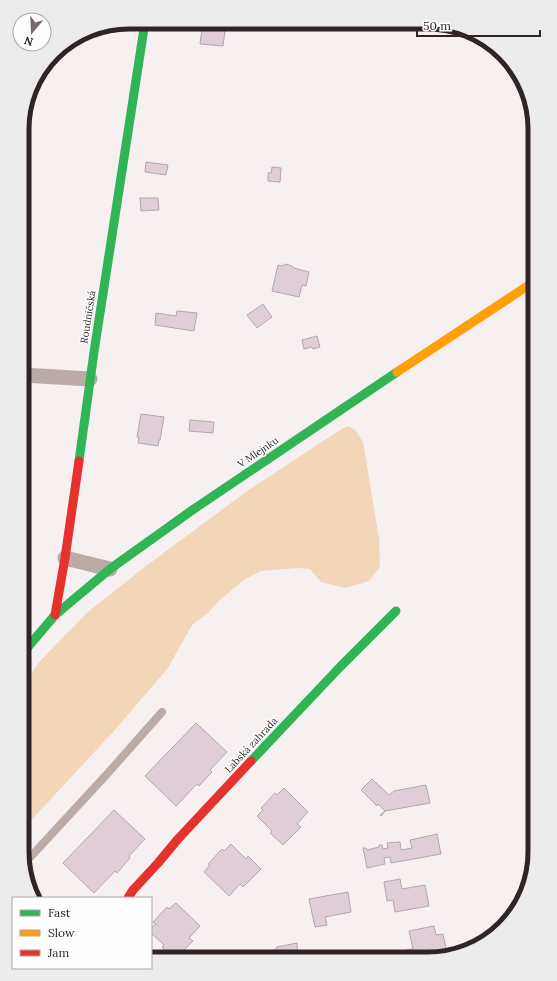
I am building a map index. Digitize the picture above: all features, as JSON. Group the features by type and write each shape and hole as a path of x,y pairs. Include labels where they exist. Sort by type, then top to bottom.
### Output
{"street":[{"name":"Roudničská","path":"55,615 65,558 90,379 144,29"},
{"name":"V Mlejnku","path":"29,646 55,615 110,569 191,510 528,286"},
{"path":"29,375 90,379"},
{"path":"65,558 110,569"},
{"name":"Labská zahrada","path":"129,897 133,890 178,839 340,667 396,611"}],"lane":[{"path":"29,859 162,712"}],"shaded area":[{"path":"349,426 356,431 363,442 379,539 380,567 369,581 345,588 321,582 310,569 298,568 261,571 245,579 220,600 208,613 192,625 168,668 114,731 29,822 29,676 41,660 89,611 146,566 250,489 340,430"}],"building":[{"path":"202,29 225,29 223,46 200,44"},
{"path":"146,162 168,165 166,175 145,172"},
{"path":"272,167 281,168 280,182 268,181 268,173 271,173"},
{"path":"140,198 158,198 159,210 141,211"},
{"path":"285,264 309,272 306,286 302,285 299,297 272,291 278,265 282,266"},
{"path":"263,304 272,317 257,328 247,315"},
{"path":"177,311 197,313 194,331 155,325 156,313 176,316"},
{"path":"317,336 320,347 304,349 302,340"},
{"path":"141,414 164,417 158,446 138,443 139,437 137,437"},
{"path":"190,420 214,422 213,433 189,431"},
{"path":"196,723 227,752 210,770 212,772 199,786 197,784 176,806 145,776"},
{"path":"372,779 389,795 394,791 426,785 430,803 385,811 378,804 377,806 361,790"},
{"path":"284,788 308,812 297,824 301,827 283,845 270,833 272,831 257,816 263,810 261,808 275,793 277,795"},
{"path":"114,810 145,839 129,856 130,858 117,873 115,871 94,893 63,863"},
{"path":"437,834 441,854 391,863 390,857 384,858 385,864 367,868 363,848 366,848 367,850 382,845 383,849 388,848 387,843 400,842 401,850 412,848 410,840"},
{"path":"231,844 246,859 248,856 261,869 243,887 240,884 229,896 204,872 210,865 208,864 222,849 224,851"},
{"path":"400,879 402,889 425,885 429,906 395,912 393,900 387,901 384,882"},
{"path":"348,892 351,912 325,917 327,925 315,927 309,899"},
{"path":"176,903 200,926 189,938 193,941 182,952 167,952 162,947 164,945 152,934 152,927 156,924 153,922 167,907 169,909"},
{"path":"434,926 436,935 443,934 446,950 435,952 406,952 406,950 413,949 409,931"},
{"path":"297,943 298,952 273,952 277,947"}],"traffic: fast":[{"path":"79,461 94,352 144,29"},
{"path":"29,646 55,615 110,569 191,511 397,372"},
{"path":"251,761 340,667 396,611"}],"traffic: slow":[{"path":"397,372 528,286"}],"traffic: jam":[{"path":"55,615 79,461"},
{"path":"129,897 133,890 178,839 251,761"}]}
